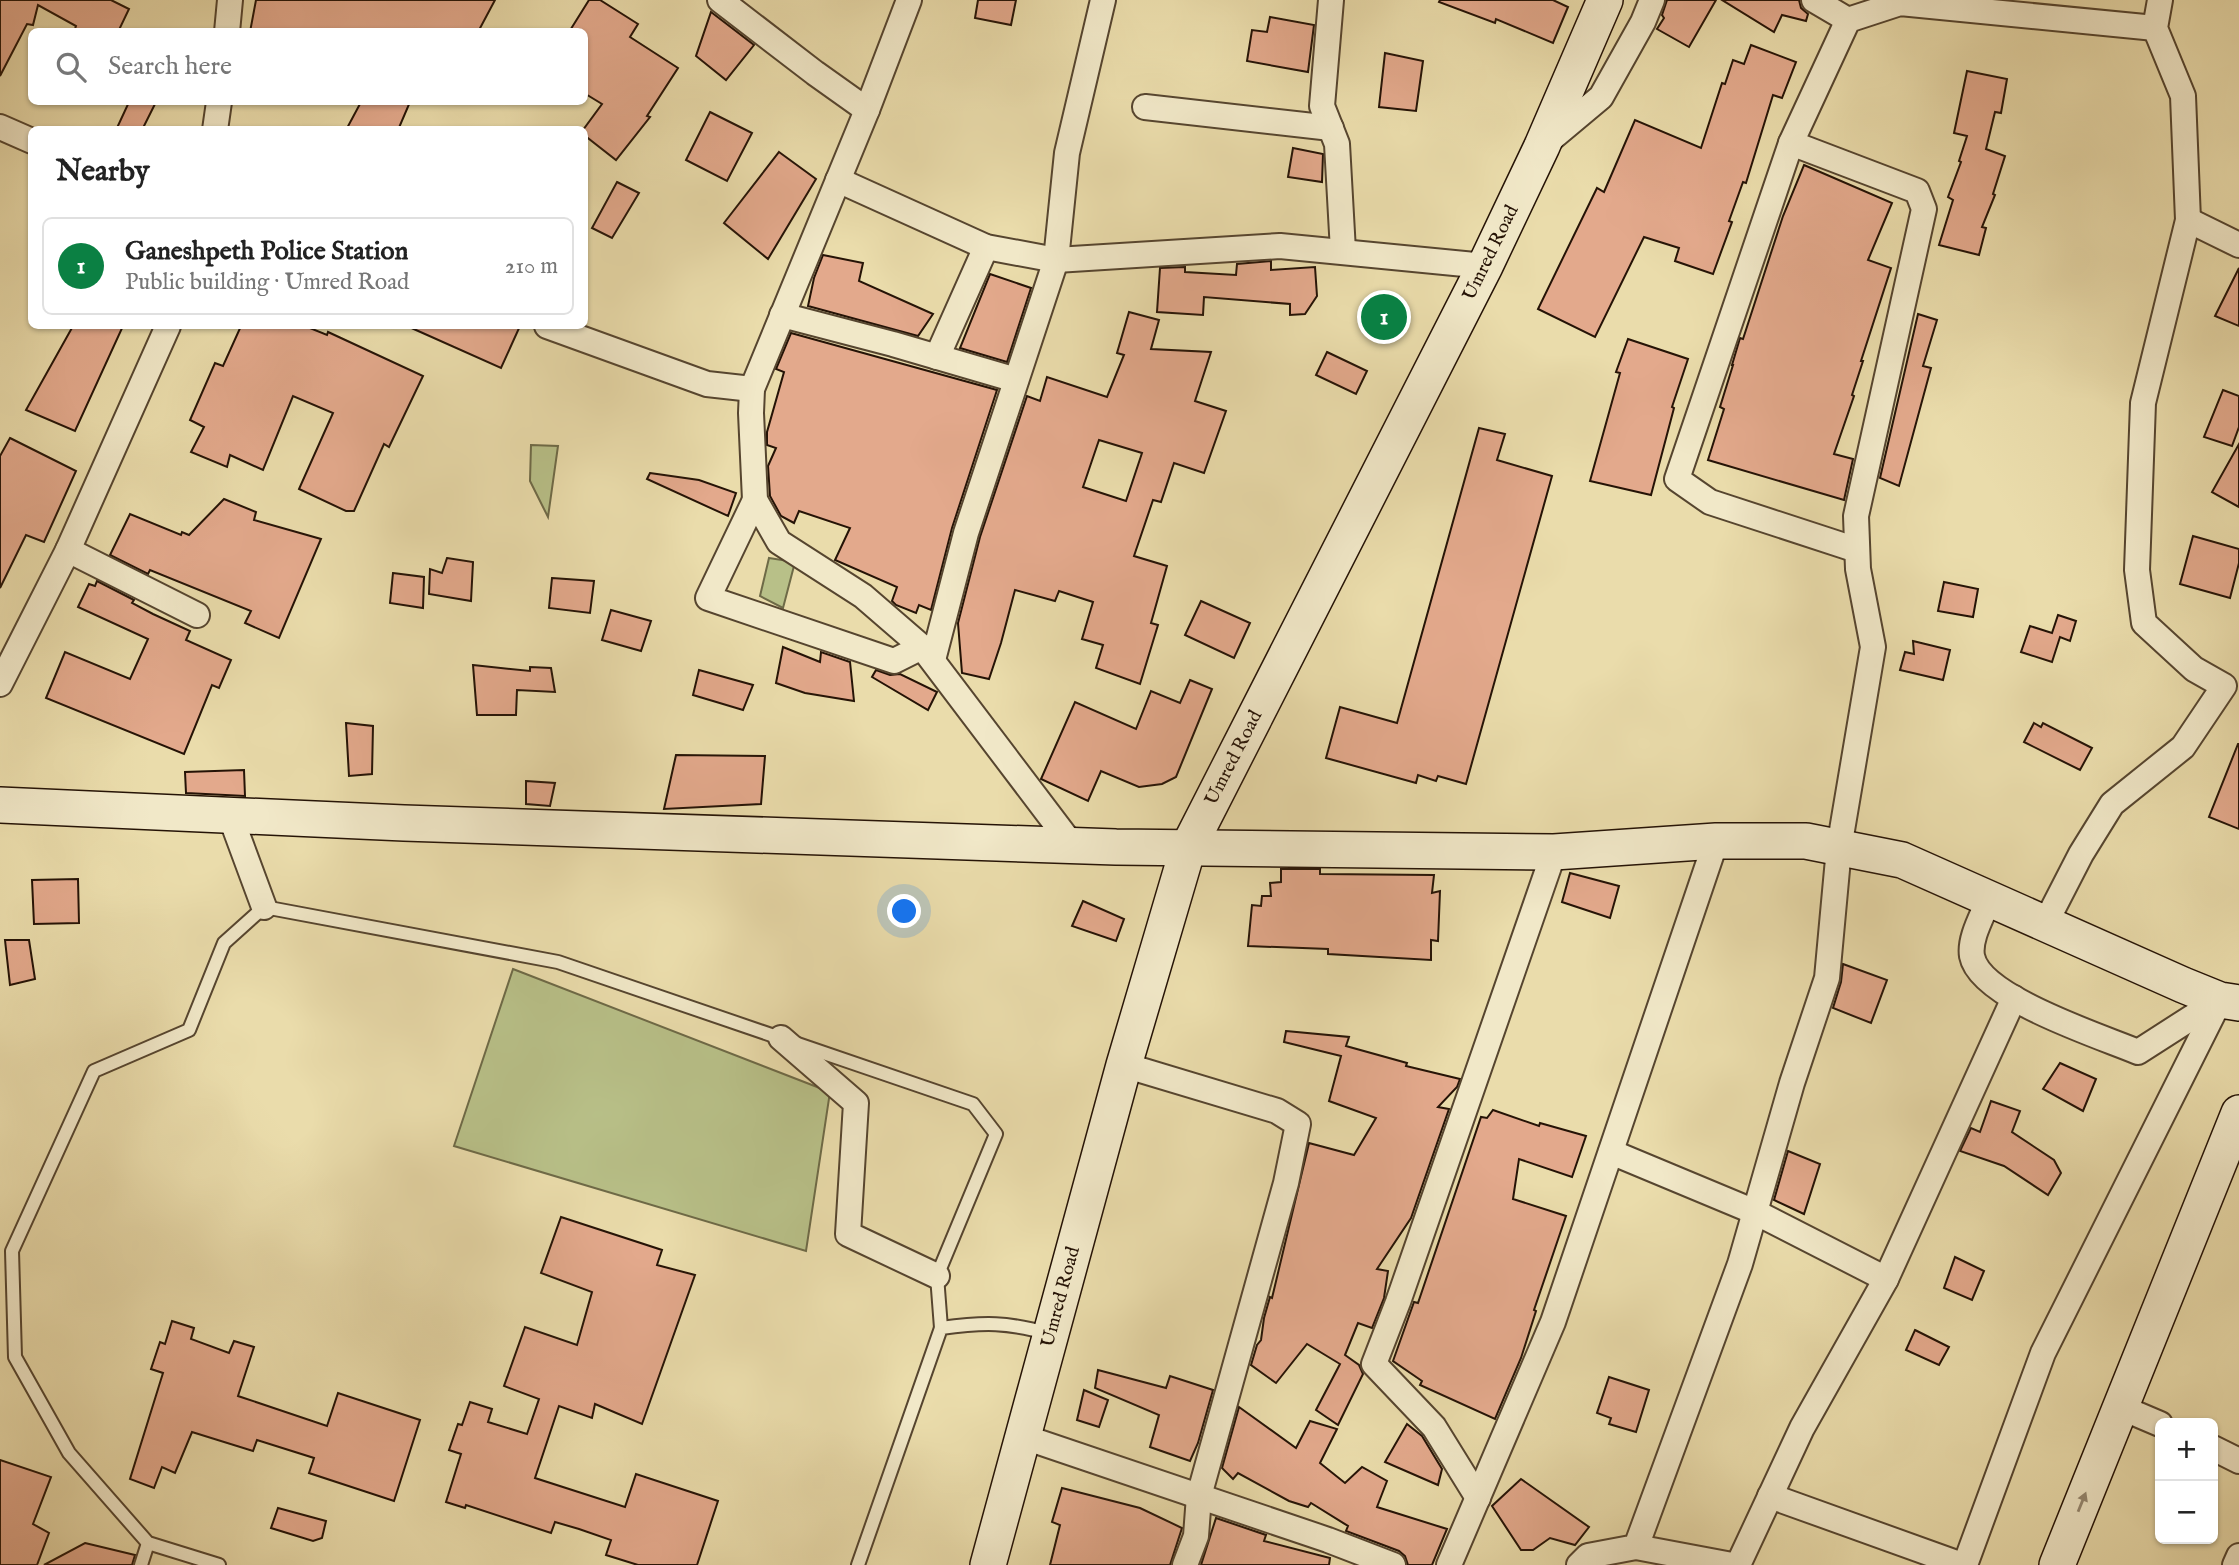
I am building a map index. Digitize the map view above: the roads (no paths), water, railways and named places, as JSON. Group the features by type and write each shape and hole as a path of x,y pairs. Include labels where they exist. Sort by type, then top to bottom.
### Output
{"street":[{"path":"227,28 230,0"},
{"path":"720,0 867,110"},
{"path":"909,0 867,110 752,389 755,500 779,542 863,596 927,654 1072,845"},
{"path":"927,654 1056,260 1067,153 1103,0"},
{"path":"1331,0 1322,106 1337,144 1343,251"},
{"name":"Umred Road","path":"989,1565 1050,1334 1188,848 1485,266 1542,146 1605,0"},
{"path":"1542,146 1601,97 1643,22 1652,0"},
{"path":"1814,0 1848,20"},
{"path":"2045,924 2081,854 2112,804 2183,747 2224,686 2194,669 2144,623 2137,570 2143,403 2188,220 2183,96 2155,28 2160,0"},
{"path":"1857,550 1710,502 1677,479 1791,143 1848,20 1900,3 2155,28"},
{"path":"216,126 219,105"},
{"path":"1145,107 1331,128"},
{"path":"0,127 28,139"},
{"path":"1636,1547 1740,1264 1792,1083 1827,978 1839,848 1873,647 1858,569 1856,516 1924,208 1917,191 1791,143"},
{"path":"838,180 986,247 1056,260 1280,246 1485,266"},
{"path":"2188,220 2239,245"},
{"path":"937,357 986,247"},
{"path":"782,315 1016,380"},
{"path":"0,684 68,550 168,329"},
{"path":"555,329 707,384 752,389"},
{"path":"755,500 708,598 894,661 927,654"},
{"path":"68,550 197,615"},
{"path":"0,805 418,824 1188,848 1554,852 1716,841 1806,841 1902,860 2230,1002"},
{"path":"234,826 264,907"},
{"path":"1449,1565 1553,1322 1716,841"},
{"path":"1478,1498 1434,1427 1374,1364 1554,852"},
{"path":"1989,899 1971,947 1972,959 1984,978 2014,998 2053,1018 2138,1052 2230,1002"},
{"path":"1738,1565 1802,1427 1886,1279 2014,998"},
{"path":"1770,1496 1964,1565 2043,1353 2230,1002"},
{"path":"780,1038 856,1103 848,1234 937,1276"},
{"path":"1125,1065 1277,1111 1298,1124 1286,1183 1199,1496 1196,1536 1185,1565"},
{"path":"2057,1565 2141,1415 2239,1113"},
{"path":"1611,1152 1755,1212 1886,1279"},
{"path":"2082,1565 2239,1165"},
{"path":"1024,1437 1393,1565"},
{"path":"2218,1450 2239,1461"},
{"path":"1579,1565 1588,1556 1636,1547 1732,1565"},
{"path":"2235,1565 2239,1556"}],"lane":[{"path":"219,1565 148,1543 69,1453 15,1357 12,1251 94,1071 189,1030 224,943 264,907 558,962 973,1104 996,1134 937,1276 941,1328 858,1565"},
{"path":"941,1328 978,1323 1017,1325 1050,1334"},
{"path":"141,1565 148,1543"}],"place":[{"name":"Ganeshpeth Police Station","path":"1384,317"}]}
